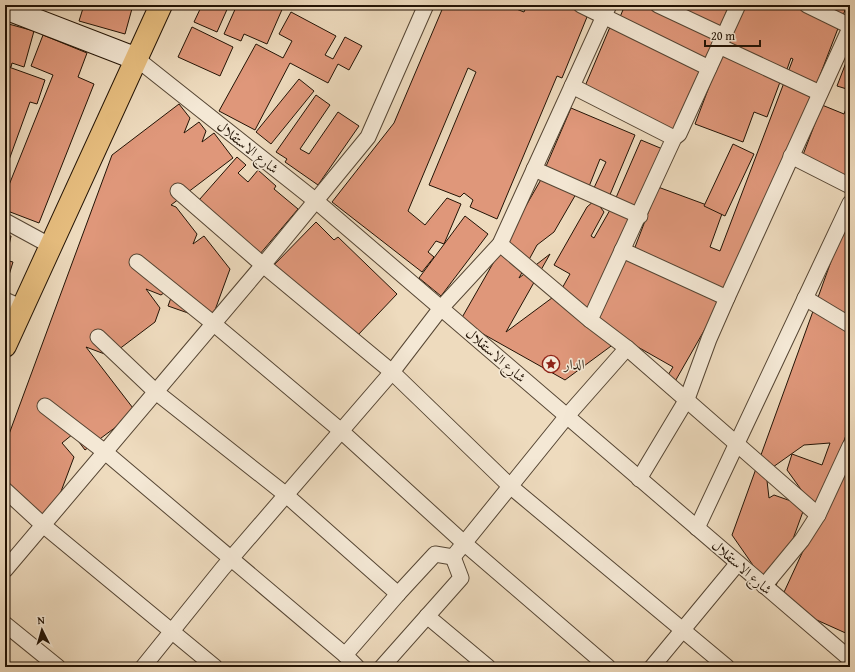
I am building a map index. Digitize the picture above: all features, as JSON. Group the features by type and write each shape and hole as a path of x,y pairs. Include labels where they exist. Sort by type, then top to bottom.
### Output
{"main road":[{"path":"5,346 14,304 51,246 161,5"}],"street":[{"path":"5,570 214,324 368,137 426,5"},
{"path":"581,5 607,11 709,68"},
{"path":"658,5 820,93"},
{"path":"590,320 622,250 640,216 674,138 679,134 738,5"},
{"path":"640,479 687,399 709,339 850,27 807,5"},
{"path":"5,8 137,59"},
{"path":"143,667 230,559 340,430 392,372 441,308 500,244 607,11"},
{"name":"شارع الاستقلال","path":"137,59 316,201 850,659"},
{"path":"572,86 674,138"},
{"path":"791,156 850,186"},
{"path":"534,170 640,216"},
{"path":"178,191 263,265 392,372 510,486 727,667"},
{"path":"697,528 850,203"},
{"path":"5,221 51,246"},
{"path":"500,244 590,320 628,348 818,515"},
{"path":"622,250 727,298"},
{"path":"137,262 214,324 340,430 464,543 608,667"},
{"path":"805,298 850,325"},
{"path":"98,337 156,392 285,494 398,594"},
{"path":"453,557 567,416 628,348"},
{"path":"45,406 105,452 346,656 357,667"},
{"path":"764,586 802,540 818,515 850,446"},
{"path":"5,490 43,525 215,667"},
{"path":"346,656 398,594 435,554 453,557"},
{"path":"382,667 461,578 453,557"},
{"path":"652,667 738,563"},
{"path":"427,616 488,667"},
{"path":"5,624 58,667"}],"building":[{"path":"84,5 133,5 125,34 79,21"},
{"path":"202,5 229,5 217,32 194,22"},
{"path":"237,5 284,5 267,44 244,34 241,41 224,34"},
{"path":"444,5 506,5 524,12 527,5 571,5 587,17 562,78 557,76 497,219 470,207 473,200 464,193 460,197 429,185 476,72 468,68 408,211 425,225 447,198 461,204 444,244 436,241 428,252 434,257 422,272 332,202 394,123"},
{"path":"625,5 729,5 678,136 580,98 610,27 615,29"},
{"path":"740,5 847,5 736,294 632,255 658,187 723,211 710,247 720,251 793,59 791,58 785,75 783,74 767,117 754,112 743,142 695,124"},
{"path":"291,12 336,36 325,55 333,59 345,37 362,46 349,70 338,64 328,83 290,63 255,130 219,111 256,44 283,58 292,41 279,34"},
{"path":"5,23 34,31 24,67 12,63 11,67 5,65"},
{"path":"192,27 233,47 220,76 178,57"},
{"path":"43,35 87,53 78,77 94,84 39,223 5,210 5,195 53,75 31,66"},
{"path":"850,52 850,90 837,86"},
{"path":"6,66 45,80 37,104 30,102 5,171"},
{"path":"299,79 314,91 271,144 256,132"},
{"path":"316,95 330,105 300,149 309,154 338,112 359,126 318,185 285,162 287,159 276,152"},
{"path":"850,98 850,187 798,168 822,105 844,114"},
{"path":"179,104 190,118 184,133 199,122 206,131 202,142 214,133 233,158 171,205 176,207 197,234 193,244 204,236 230,269 211,321 168,306 176,284 161,295 146,289 160,308 155,322 110,356 86,347 136,412 85,450 73,434 62,443 74,457 51,518 5,501 5,445 112,155"},
{"path":"571,108 635,135 609,197 593,190 606,162 600,159 588,189 544,171"},
{"path":"641,140 665,150 635,208 615,200"},
{"path":"733,144 754,154 725,216 704,206"},
{"path":"237,157 246,165 238,173 248,182 258,170 276,186 274,189 298,209 254,261 192,208"},
{"path":"543,176 576,194 554,232 537,245 519,278 550,254 506,332 560,292 570,274 554,265 587,207 595,200 604,212 591,236 594,238 614,203 645,221 627,252 721,301 673,385 665,380 673,367 622,338 565,380 460,321"},
{"path":"850,209 850,424 818,513 787,470 792,454 822,465 830,443 804,445 766,472 769,498 774,495 805,506 773,594 732,535"},
{"path":"465,216 488,234 441,296 419,278"},
{"path":"316,222 334,240 338,237 397,294 357,336 270,269"},
{"path":"5,235 11,236 8,250 5,250"},
{"path":"5,260 13,262 5,288"},
{"path":"850,449 850,635 779,603"}],"place":[{"name":"الدار","path":"551,364"}]}
